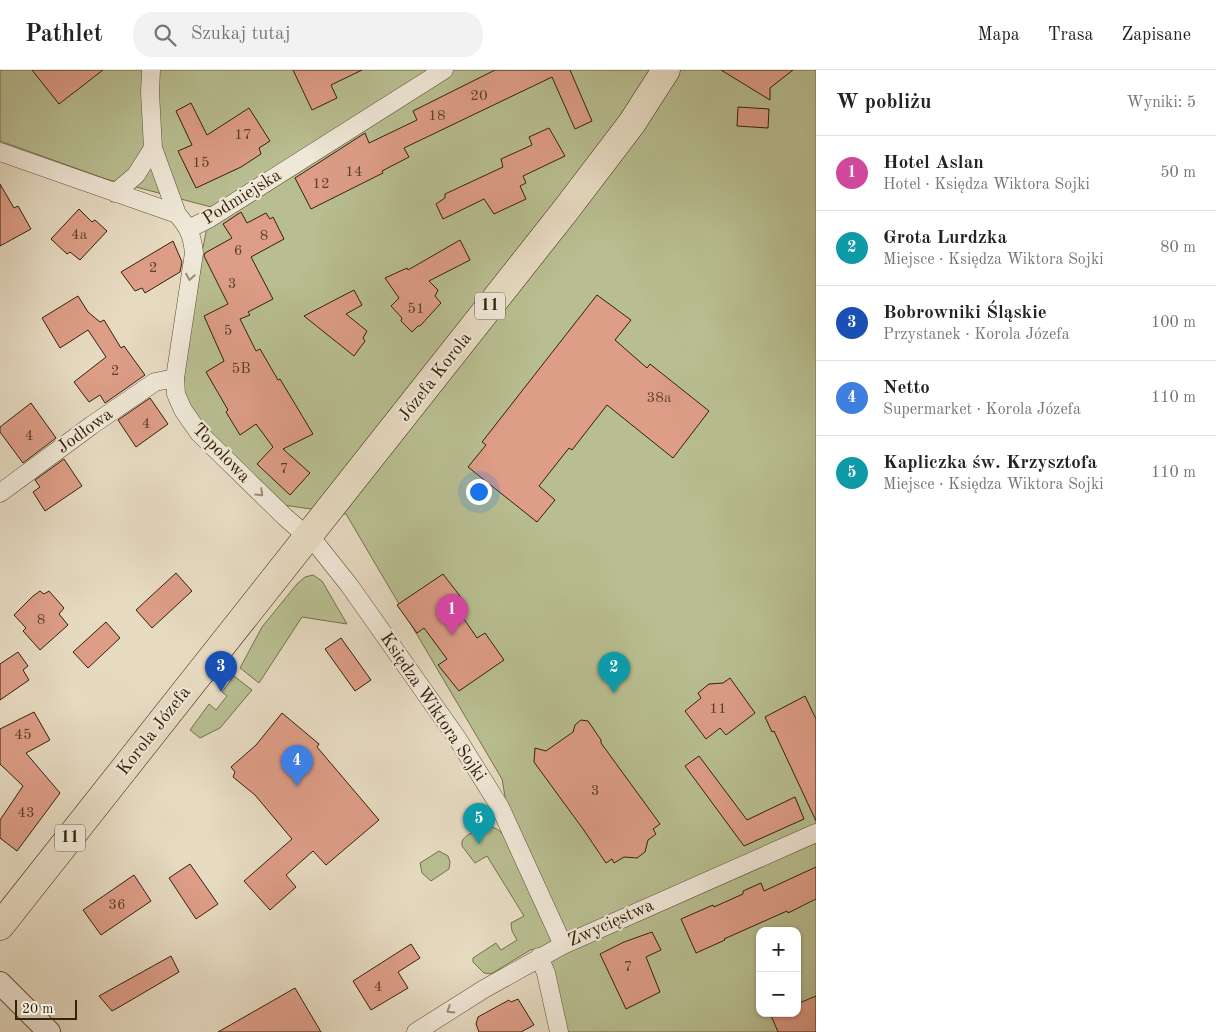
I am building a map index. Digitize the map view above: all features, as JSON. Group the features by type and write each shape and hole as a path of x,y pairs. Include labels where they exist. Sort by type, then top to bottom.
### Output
{"highway":[{"name":"Józefa Korola","path":"308,537 570,204 632,123 666,70"},
{"name":"Korola Józefa","path":"0,926 308,537"}],"street":[{"path":"151,70 150,92 153,148 177,214"},
{"name":"Podmiejska","path":"0,152 177,214 189,229 210,218 444,70"},
{"path":"115,193 136,175 153,148"},
{"name":"Topolowa","path":"189,229 194,253 175,378 176,394 183,410 199,433 308,537"},
{"name":"Jodłowa","path":"0,493 92,425 155,382 175,378"},
{"name":"Księdza Wiktora Sojki","path":"308,537 318,546 349,585 457,738 500,807 563,945"},
{"name":"Zwycięstwa","path":"416,1032 539,956 816,833"},
{"path":"539,956 546,973 559,1032"},
{"path":"0,983 48,1032"}],"green space":[{"path":"0,70 816,70 816,1032 553,1032 532,949 491,974 484,973 473,962 473,958 496,943 501,950 517,940 512,931 511,923 524,916 487,856 475,863 462,846 462,841 469,834 487,827 494,828 508,842 517,864 502,779 346,514 283,505 218,450 183,402 185,338 211,207 106,179 0,141"},
{"path":"313,575 322,581 347,624 302,617 259,683 240,668 262,627 297,584 305,577"},
{"path":"234,676 252,690 220,728 200,738 190,730 209,704 216,710 227,696 222,692"},
{"path":"439,851 448,856 450,862 449,869 431,881 422,873 420,863"}],"building":[{"path":"32,70 103,70 59,104"},
{"path":"293,70 362,70 331,85 337,98 312,110"},
{"path":"495,70 570,70 592,121 575,129 552,77 404,148 409,157 382,171 383,173 311,209 295,178 365,133 369,143 417,120 413,111"},
{"path":"721,70 793,70 770,88 770,100"},
{"path":"191,103 207,135 249,108 270,141 259,148 261,154 241,167 196,188 178,151 192,145 176,111"},
{"path":"738,107 769,109 768,128 737,126"},
{"path":"549,128 565,156 523,176 526,183 520,186 526,199 494,214 484,199 443,219 436,204 445,198 445,194 503,167 501,159 532,145 529,137"},
{"path":"0,184 14,208 18,206 31,229 0,246"},
{"path":"79,209 92,222 95,220 107,231 80,260 70,252 67,254 51,239"},
{"path":"241,212 247,223 266,213 270,219 273,217 284,239 251,257 273,299 248,312 250,315 240,319 256,351 260,349 313,434 283,449 310,473 290,495 257,464 273,447 256,424 240,435 206,372 224,361 204,316 228,304 204,256 205,253 232,238 223,224"},
{"path":"460,240 470,260 429,281 438,290 435,296 441,303 412,332 401,321 402,318 391,306 399,298 385,278 407,268 408,270"},
{"path":"173,241 182,262 180,272 145,293 142,288 135,291 121,272"},
{"path":"354,290 362,305 346,314 367,331 363,338 365,341 354,356 304,316"},
{"path":"597,295 631,320 615,340 647,368 650,364 709,411 673,458 607,405 572,450 569,448 539,486 555,500 537,522 468,467 486,445 482,442"},
{"path":"78,296 88,312 100,322 104,320 121,348 124,346 145,375 105,403 100,395 89,402 74,382 106,357 88,330 60,348 42,318"},
{"path":"150,398 168,424 136,447 118,420"},
{"path":"31,403 56,438 23,463 0,432 0,427"},
{"path":"64,459 82,486 45,511 33,492 40,487 35,480"},
{"path":"176,573 192,591 152,628 136,610"},
{"path":"443,574 463,600 455,606 477,638 485,633 504,660 459,691 438,665 447,659 424,628 417,633 397,605"},
{"path":"40,591 44,594 49,591 64,608 59,614 68,625 40,650 23,631 26,628 14,615"},
{"path":"106,622 120,638 88,668 73,652"},
{"path":"341,638 371,680 355,691 325,649"},
{"path":"18,652 28,666 23,670 29,680 0,700 0,664"},
{"path":"730,678 755,713 726,735 720,728 706,739 685,711 701,698 698,693 709,684 723,683"},
{"path":"805,696 816,719 816,821 774,731 772,732 765,717"},
{"path":"34,712 50,740 26,753 60,793 17,851 0,838 0,820 23,786 0,764 0,729"},
{"path":"282,713 319,744 317,747 379,820 326,865 313,851 286,875 296,887 270,910 244,881 292,839 255,795 233,777 235,772 231,767 256,745"},
{"path":"581,720 588,721 601,740 601,743 660,824 653,829 656,834 648,840 645,852 637,858 624,857 614,863 612,859 606,863 534,762 535,748 546,751 573,732 575,725"},
{"path":"699,756 747,820 795,797 804,819 744,846 685,766"},
{"path":"190,864 218,904 196,919 169,878"},
{"path":"816,867 816,899 696,953 681,919 743,894 743,891 761,883 764,891"},
{"path":"134,875 151,901 101,935 83,910"},
{"path":"652,932 661,950 646,957 660,992 626,1009 600,954 624,942"},
{"path":"411,944 420,958 398,972 408,988 371,1010 353,981"},
{"path":"171,956 179,972 112,1011 99,996"},
{"path":"295,988 321,1032 218,1032"},
{"path":"816,996 816,1032 778,1032 772,1017 801,1017 801,1002"},
{"path":"518,999 534,1025 521,1032 479,1032 476,1024 478,1017 509,1000 511,1002"}],"place":[{"name":"Hotel Aslan","path":"452,635"},
{"name":"Bobrowniki Śląskie","path":"221,692"},
{"name":"Grota Lurdzka","path":"614,693"},
{"name":"Netto","path":"297,786"},
{"name":"Kapliczka św. Krzysztofa","path":"479,844"}]}
